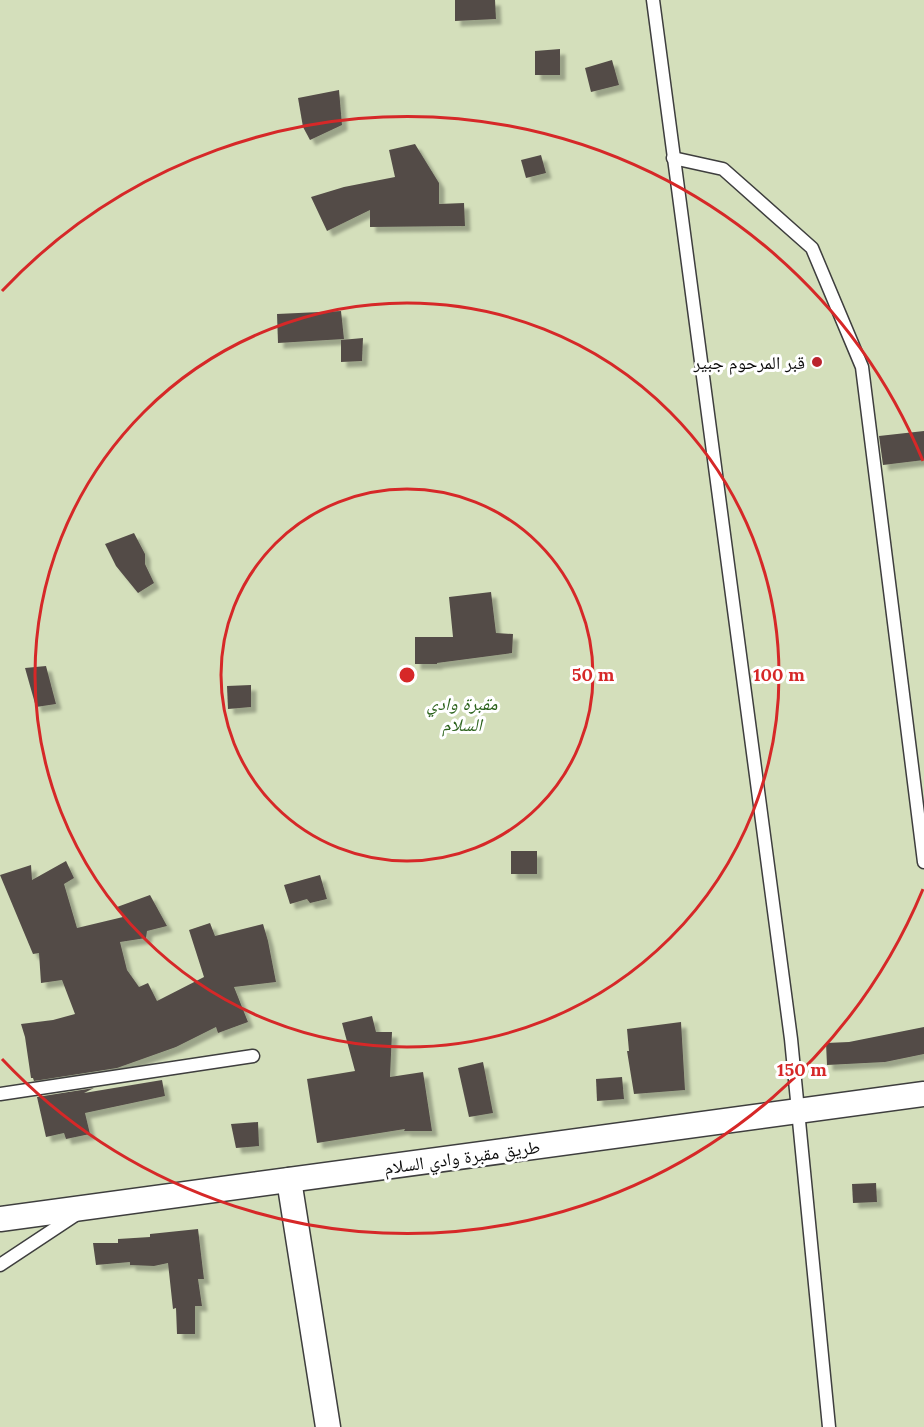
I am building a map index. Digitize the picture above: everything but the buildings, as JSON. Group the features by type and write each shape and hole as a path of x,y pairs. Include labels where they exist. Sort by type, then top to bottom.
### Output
{"street":[{"name":"طريق مقبرة وادي السلام","path":"0,1219 924,1094"},
{"path":"289,1180 328,1427"}],"lane":[{"path":"653,0 799,1111 829,1427"},
{"path":"673,159 723,169 812,248 862,367 924,862"},
{"path":"0,1094 253,1056"},
{"path":"0,1265 88,1207"}],"green space":[{"name":"مقبرة وادي السلام","path":"0,0 924,0 924,1427 0,1427"}],"place":[{"name":"قبر المرحوم جبير","path":"817,362"}]}
